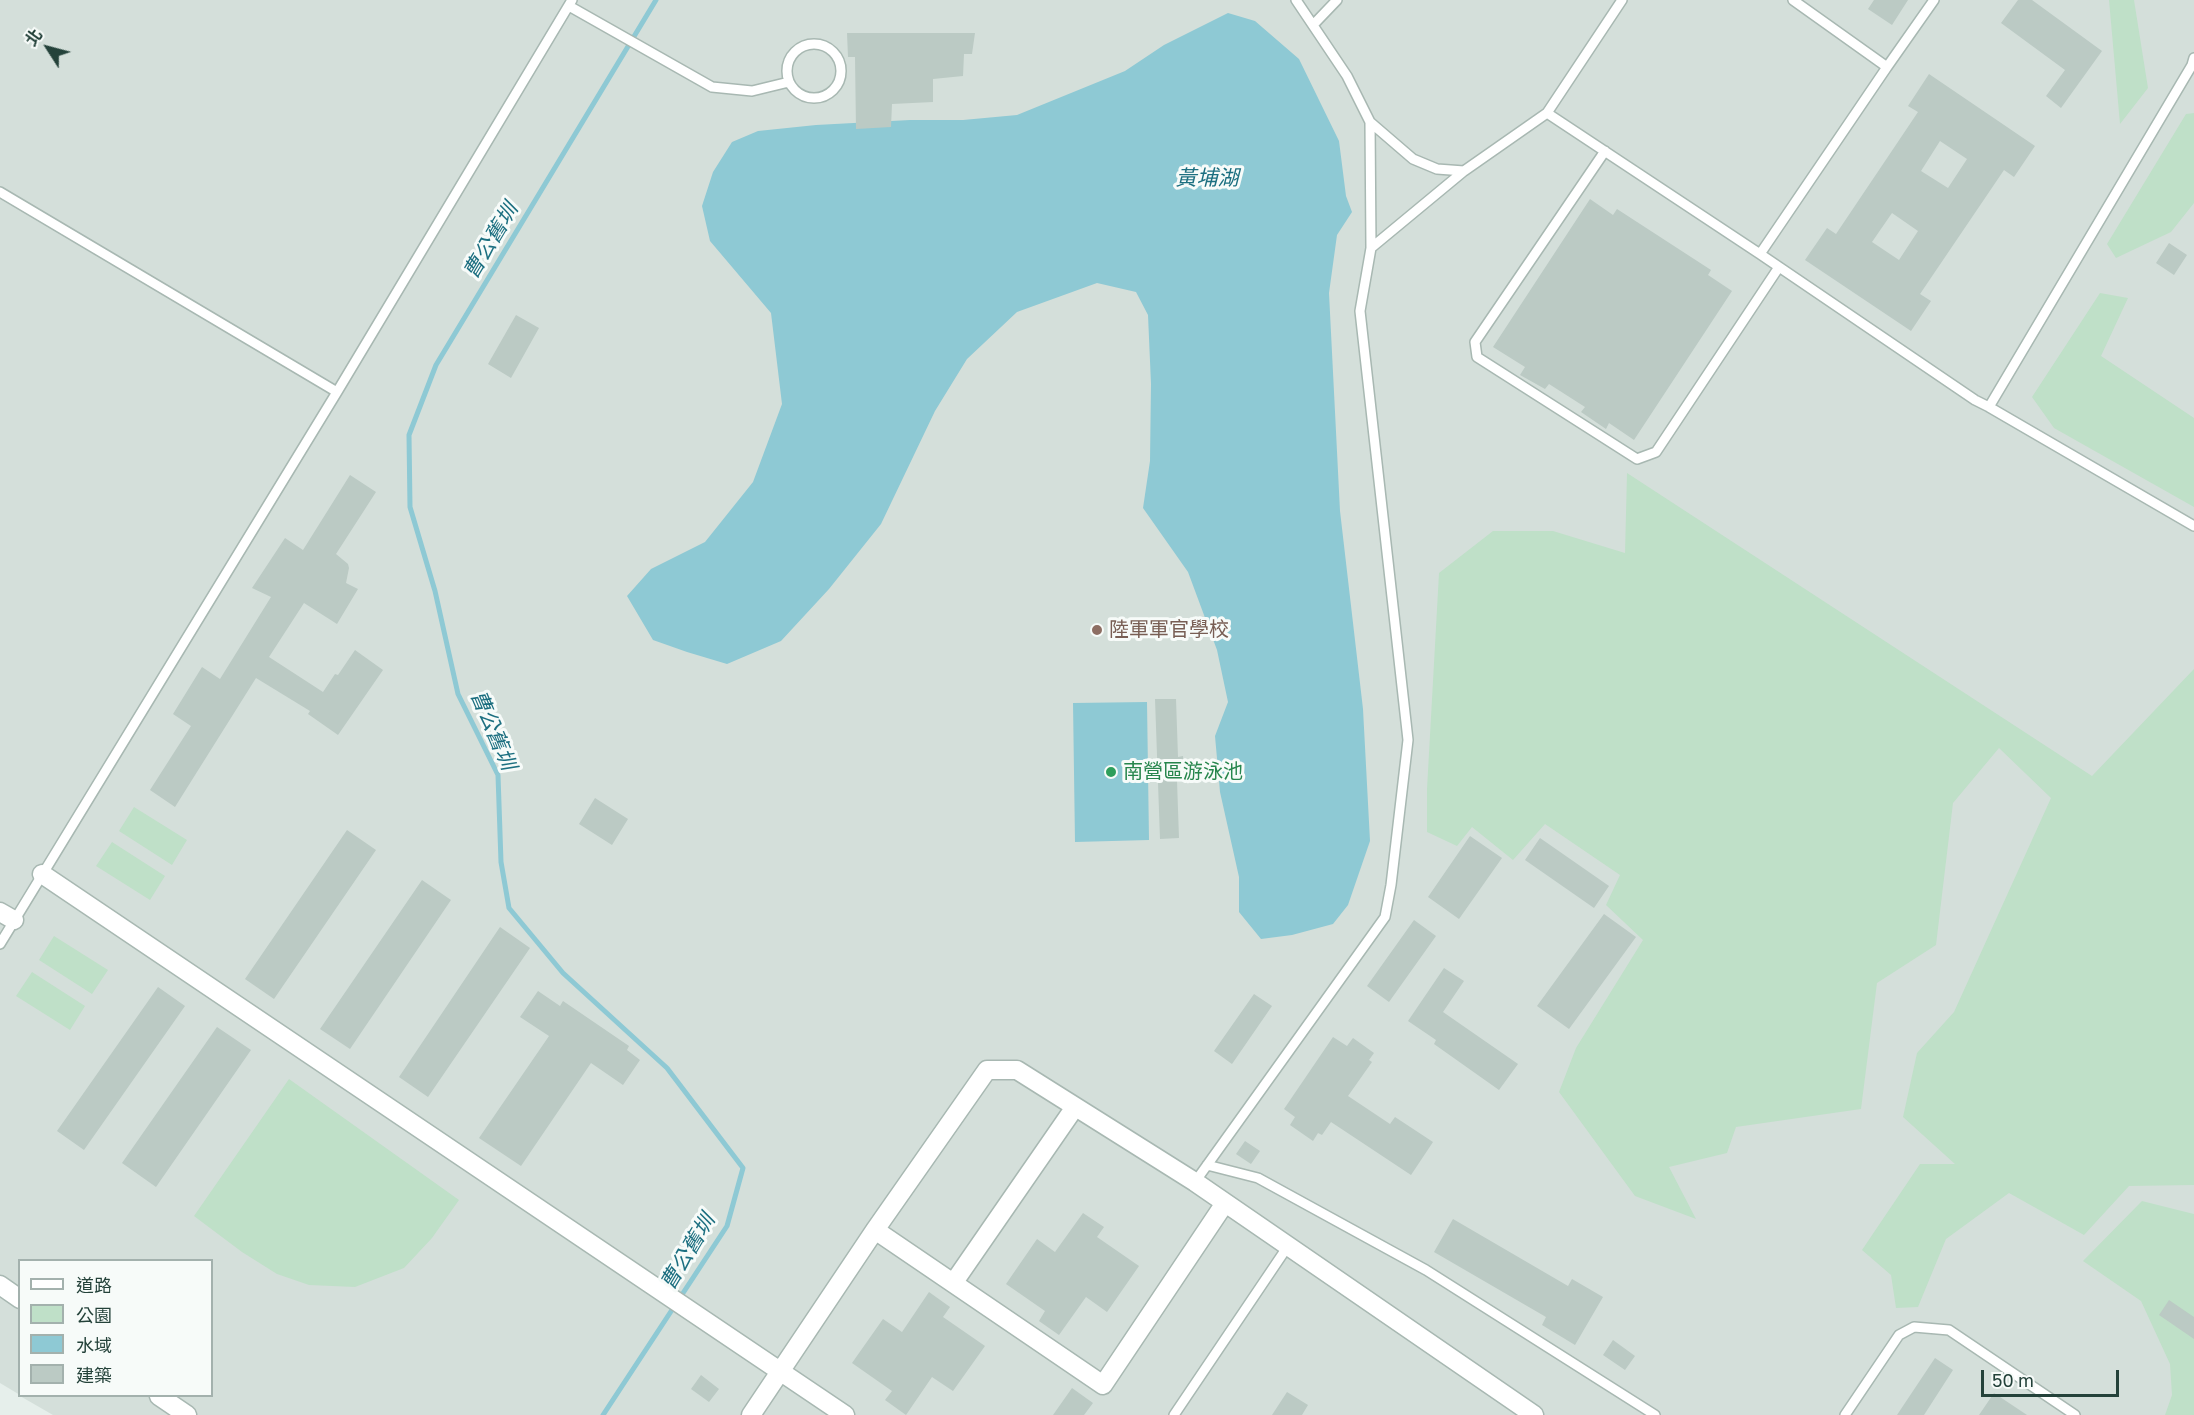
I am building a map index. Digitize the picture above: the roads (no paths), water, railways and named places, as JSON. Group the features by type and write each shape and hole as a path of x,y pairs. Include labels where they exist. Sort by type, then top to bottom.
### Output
{"street":[{"path":"42,874 845,1415"},
{"path":"751,1415 875,1230 987,1070 1017,1070 1195,1182 1534,1415"},
{"path":"954,1282 1075,1107"},
{"path":"875,1230 1103,1385 1225,1203"},
{"path":"0,1285 18,1298"},
{"path":"162,1397 187,1415"}],"lane":[{"path":"1296,0 1347,76 1370,122 1413,159 1437,169 1464,171"},
{"path":"1313,25 1337,0"},
{"path":"1371,248 1464,171 1547,113 1622,0"},
{"path":"1793,0 1887,67"},
{"path":"1760,254 1934,0"},
{"path":"0,944 7,916 42,874 338,392 570,3 644,49 712,87 752,91 789,82"},
{"path":"812,44 828,48 839,61 840,79 836,87 829,94 820,98 802,96 789,82 787,74 790,57 803,46 812,44"},
{"path":"1989,407 2192,65 2194,58"},
{"path":"1547,113 1760,254 1965,394 2194,526"},
{"path":"1195,1182 1386,917 1407,740 1360,311 1371,248 1370,122"},
{"path":"1605,151 1475,342 1477,357 1637,459 1656,452 1779,267"},
{"path":"0,192 338,392"},
{"path":"1207,1165 1258,1178 1426,1270 1655,1415"},
{"path":"1174,1415 1288,1246"},
{"path":"1845,1415 1899,1335 1914,1327 1949,1330 2075,1415"}],"water":[{"name":"黃埔湖","path":"1228,13 1255,21 1299,59 1339,141 1346,196 1352,212 1337,235 1329,293 1340,511 1363,709 1370,841 1348,905 1333,924 1292,935 1261,939 1239,912 1239,877 1220,792 1215,736 1228,702 1217,650 1188,572 1143,508 1150,461 1151,384 1148,315 1136,292 1097,283 1017,312 967,359 935,411 881,524 829,589 781,641 727,664 653,640 627,596 651,569 705,542 753,482 782,404 771,313 710,241 702,206 713,172 732,142 758,131 816,125 910,120 963,120 1017,115 1125,71 1164,45"},
{"name":"南營區游泳池","path":"1147,702 1149,840 1075,842 1073,703"}],"waterway":[{"name":"曹公舊圳","path":"603,1415 727,1226 743,1168 667,1068 563,973 509,908 501,862 498,775 458,694 435,591 410,507 409,435 436,365 656,0"}],"place":[{"name":"陸軍軍官學校","path":"1097,630"},
{"name":"南營區游泳池","path":"1111,772"}]}
